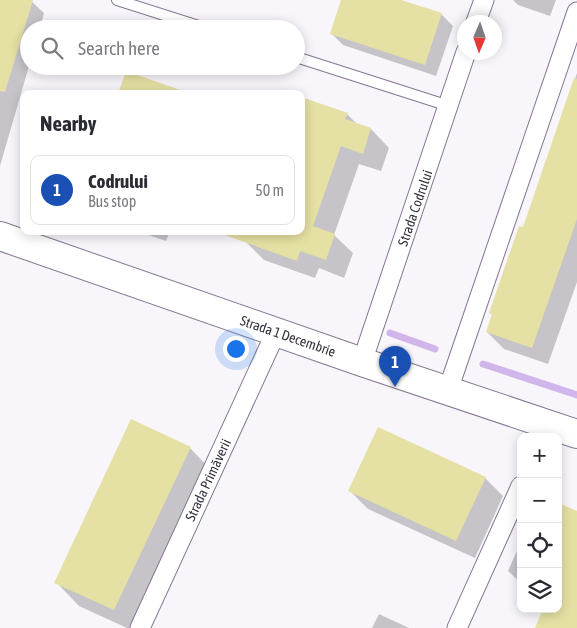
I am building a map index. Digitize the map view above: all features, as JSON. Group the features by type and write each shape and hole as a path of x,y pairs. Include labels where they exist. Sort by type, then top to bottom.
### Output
{"main road":[{"name":"Strada 1 Decembrie","path":"0,236 448,390 546,430 577,434"}],"street":[{"path":"479,15 484,0"},
{"path":"448,390 577,12"},
{"name":"Strada Codrului","path":"362,362 463,60"},
{"name":"Strada Primăverii","path":"140,628 276,332"},
{"path":"457,628 517,495"}],"lane":[{"path":"117,0 180,20"},
{"path":"305,60 449,106"}],"building":[{"path":"0,0 33,0 27,20 20,20 20,43 5,92 0,91"},
{"path":"341,0 401,0 442,13 425,65 330,34"},
{"path":"125,75 137,75 180,90 119,90"},
{"path":"574,78 577,79 577,219 532,348 486,332 492,314 489,313 519,226 523,227"},
{"path":"305,98 348,113 345,119 371,128 363,154 341,146 313,226 335,234 326,260 300,251 297,261 225,235 305,235"},
{"path":"131,419 191,447 114,610 54,583"},
{"path":"378,427 486,477 456,541 348,491"},
{"path":"562,505 577,511 577,628 535,628 541,613 562,613"}],"waterway":[{"path":"390,333 435,349"},
{"path":"483,364 577,395"}],"place":[{"name":"Codrului","path":"395,387"}]}
